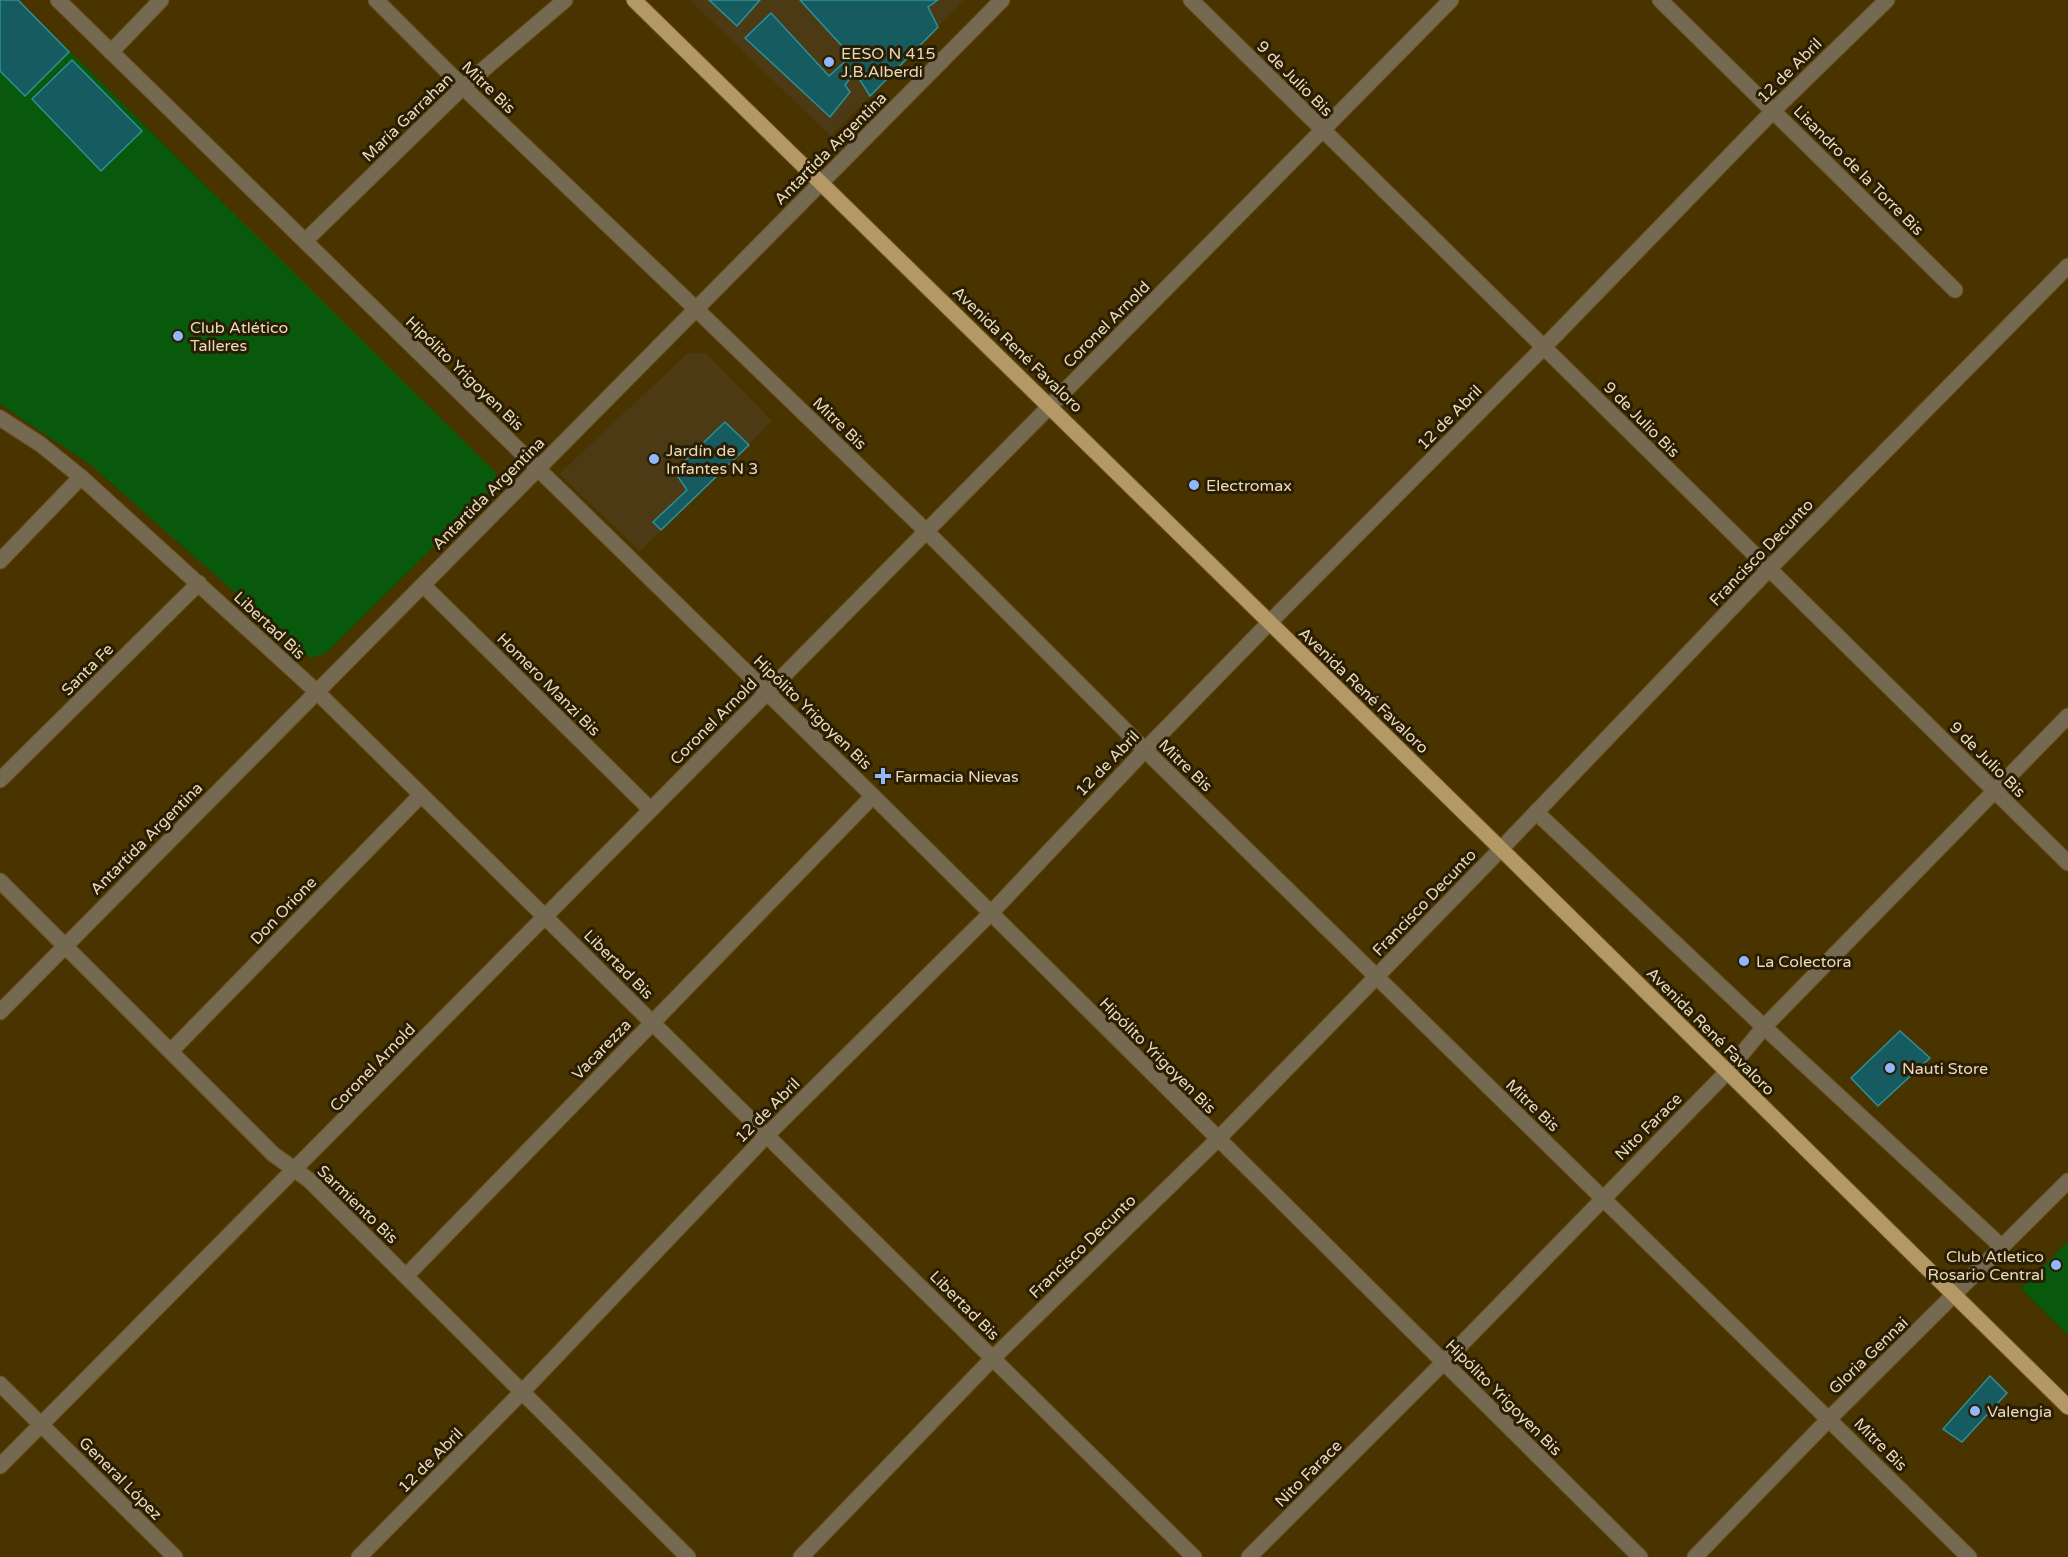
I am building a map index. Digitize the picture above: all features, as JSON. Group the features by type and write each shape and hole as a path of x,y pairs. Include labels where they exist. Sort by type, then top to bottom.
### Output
{"main road":[{"name":"Avenida René Favaloro","path":"634,0 2068,1407"}],"street":[{"name":"Hipólito Yrigoyen Bis","path":"58,0 873,796 1640,1557"},
{"path":"111,52 161,0"},
{"name":"Mitre Bis","path":"376,0 463,87 926,531 1145,750 1602,1199 1830,1418 1969,1557"},
{"name":"María Garrahan","path":"305,241 463,87 565,0"},
{"name":"Antartida Argentina","path":"0,1012 1002,0"},
{"name":"9 de Julio Bis","path":"1191,0 2068,863"},
{"name":"Coronel Arnold","path":"0,1466 296,1170 544,916 1451,0"},
{"name":"Lisandro de la Torre Bis","path":"1660,0 1955,290"},
{"name":"12 de Abril","path":"359,1557 522,1392 767,1135 990,914 1270,622 1544,347 1773,111 1887,0"},
{"name":"Francisco Decunto","path":"801,1557 993,1358 1218,1139 1501,849 1769,569 2068,266"},
{"name":"Libertad Bis","path":"0,418 40,444 81,477 317,692 1194,1557"},
{"path":"0,561 81,477"},
{"name":"Santa Fe","path":"0,780 199,583"},
{"name":"Homero Manzi Bis","path":"423,585 650,809"},
{"name":"Nito Farace","path":"1249,1557 1444,1362 1727,1072 1764,1027 2068,716"},
{"name":"Don Orione","path":"171,1051 421,795"},
{"name":"Vacarezza","path":"406,1276 873,796"},
{"path":"1536,812 2002,1248"},
{"name":"Sarmiento Bis","path":"0,881 273,1154 309,1180 688,1557"},
{"name":"Gloria Gennai","path":"1695,1557 1830,1418 2068,1181"},
{"name":"General López","path":"0,1384 175,1557"}],"shaded area":[{"name":"EESO N 415 J.B.Alberdi","path":"690,0 964,0 831,136"},
{"name":"Jardín de Infantes N 3","path":"688,353 706,353 772,421 640,551 559,474"}],"green space":[{"name":"Club Atlético Talleres","path":"0,0 18,0 496,473 496,485 325,654 309,658 91,465 0,404"},
{"name":"Club Atletico Rosario Central","path":"2068,1241 2068,1335 2021,1289"}],"building":[{"path":"0,0 18,0 69,52 25,96 0,71"},
{"path":"709,0 760,0 737,26"},
{"path":"800,0 938,0 928,7 938,27 870,96 855,72 845,85 850,92 830,117 745,38 771,13 829,76 851,56"},
{"path":"72,60 142,131 101,171 32,99"},
{"path":"725,422 749,445 661,530 653,522 687,490 674,471"},
{"name":"Nauti Store","path":"1900,1031 1930,1058 1878,1106 1851,1078"},
{"name":"Valengia","path":"1990,1376 2007,1393 1962,1442 1943,1429"}],"place":[{"name":"EESO N 415 J.B.Alberdi","path":"829,62"},
{"name":"Club Atlético Talleres","path":"178,336"},
{"name":"Jardín de Infantes N 3","path":"654,459"},
{"name":"Electromax","path":"1194,485"},
{"name":"Farmacia Nievas","path":"883,776"},
{"name":"La Colectora","path":"1744,961"},
{"name":"Nauti Store","path":"1890,1068"},
{"name":"Club Atletico Rosario Central","path":"2056,1265"},
{"name":"Valengia","path":"1975,1411"}]}
